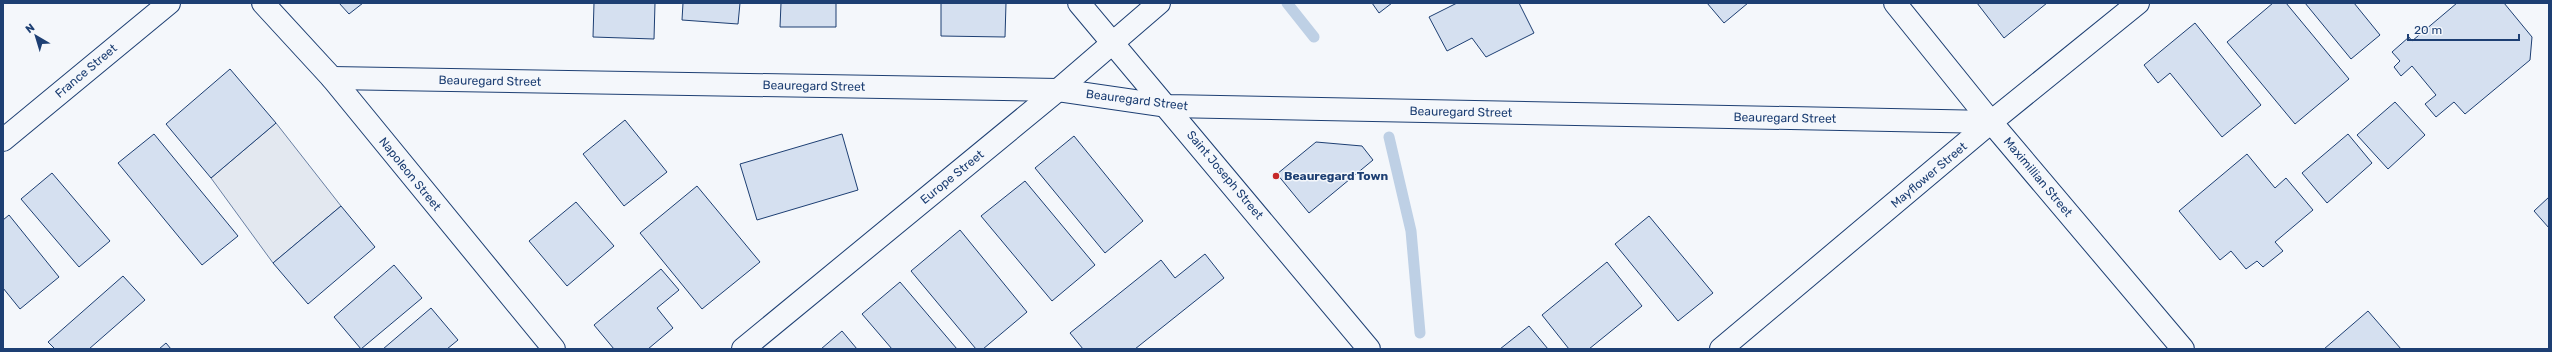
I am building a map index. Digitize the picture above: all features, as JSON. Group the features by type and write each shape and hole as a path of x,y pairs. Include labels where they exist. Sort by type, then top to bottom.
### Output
{"street":[{"name":"France Street","path":"3,140 169,3"},
{"name":"Napoleon Street","path":"263,3 332,78 554,349"},
{"name":"Saint Joseph Street","path":"1079,3 1168,106 1369,349"},
{"name":"Europe Street","path":"743,349 1058,90 1159,3"},
{"name":"Maximillian Street","path":"1895,3 1991,122 2183,349"},
{"name":"Mayflower Street","path":"1722,349 1991,122 2138,3"},
{"name":"Beauregard Street","path":"332,78 1058,90 1168,106 1991,122"}],"shaded area":[{"path":"276,123 341,206 273,263 211,178"}],"building":[{"path":"339,3 363,3 349,14"},
{"path":"594,3 655,3 654,39 593,37"},
{"path":"683,3 740,3 738,24 682,20"},
{"path":"781,3 836,3 836,27 780,27"},
{"path":"941,3 1006,3 1005,37 941,36"},
{"path":"1372,3 1392,3 1379,13"},
{"path":"1457,3 1519,3 1534,33 1486,57 1472,38 1447,51 1429,17"},
{"path":"1707,3 1748,3 1724,23"},
{"path":"1977,3 2047,3 2004,38"},
{"path":"2273,3 2286,3 2349,79 2295,124 2227,42"},
{"path":"2305,3 2354,3 2380,35 2351,59"},
{"path":"2457,3 2504,3 2532,37 2530,60 2465,114 2454,102 2436,117 2425,104 2436,95 2412,66 2401,76 2394,67 2400,61 2392,52 2409,37 2412,41"},
{"path":"2195,23 2261,105 2222,137 2170,73 2158,83 2144,65"},
{"path":"230,69 276,123 211,178 166,124"},
{"path":"2395,102 2425,135 2388,169 2357,135"},
{"path":"625,120 667,172 624,206 583,154"},
{"path":"154,134 238,236 202,265 118,163"},
{"path":"842,134 858,190 757,220 740,164"},
{"path":"2348,134 2372,163 2327,203 2302,173"},
{"path":"1074,136 1143,221 1105,253 1035,168"},
{"path":"1316,142 1362,146 1373,160 1309,213 1277,174"},
{"path":"2247,154 2275,188 2286,178 2313,210 2275,242 2283,251 2263,267 2257,261 2246,269 2231,251 2220,260 2179,211"},
{"path":"52,173 110,241 79,267 21,199"},
{"path":"1025,181 1095,265 1052,301 981,216"},
{"path":"697,186 760,262 702,309 640,233"},
{"path":"2549,197 2549,228 2534,211"},
{"path":"576,202 614,246 567,286 529,241"},
{"path":"341,206 375,247 308,304 273,263"},
{"path":"9,215 59,277 20,309 3,288 3,220"},
{"path":"1649,216 1713,293 1678,321 1615,244"},
{"path":"960,230 1027,312 983,349 976,349 911,271"},
{"path":"1205,254 1224,278 1135,349 1083,349 1070,333 1161,260 1175,278"},
{"path":"1607,262 1642,306 1589,349 1569,349 1542,315"},
{"path":"394,265 422,298 361,349 334,317"},
{"path":"661,269 679,290 657,308 673,328 648,349 614,349 594,325"},
{"path":"123,276 145,300 89,349 55,349 48,342"},
{"path":"900,282 957,349 892,349 862,314"},
{"path":"431,308 458,340 447,349 383,349"},
{"path":"2368,311 2401,349 2324,349"},
{"path":"1529,326 1548,349 1500,349"},
{"path":"842,331 857,349 821,349"},
{"path":"166,343 171,349 159,349"}],"waterway":[{"path":"1287,3 1314,37"},
{"path":"1389,137 1411,231 1420,333"}],"place":[{"name":"Beauregard Town","path":"1276,176"}]}
